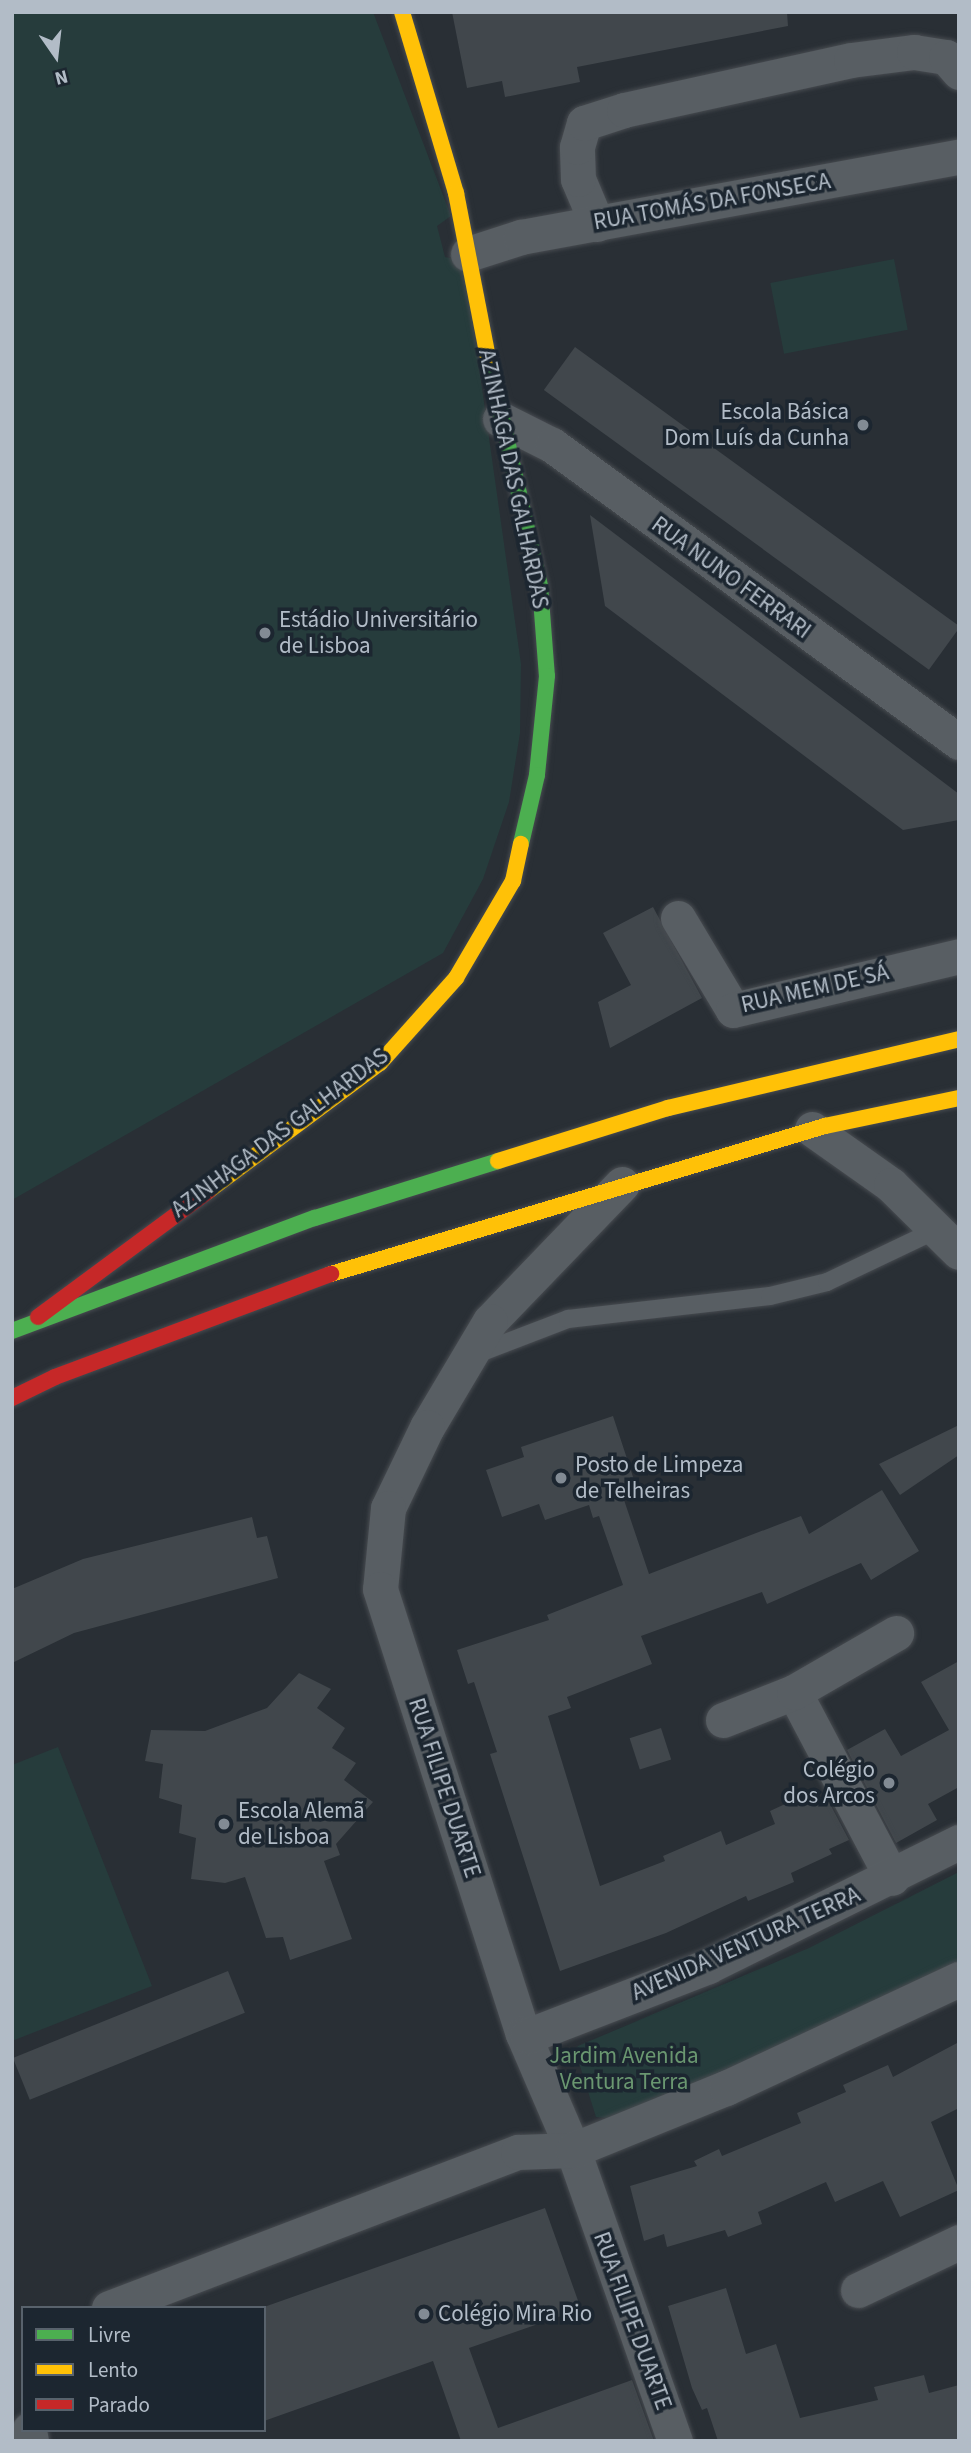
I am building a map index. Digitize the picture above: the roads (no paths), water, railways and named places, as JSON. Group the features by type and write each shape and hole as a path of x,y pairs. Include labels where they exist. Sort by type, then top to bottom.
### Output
{"main road":[{"name":"AZINHAGA DAS GALHARDAS","path":"31,1322 380,1063 456,978 513,881 537,775 547,676 540,586 500,419 456,193 402,12"},
{"path":"12,1331 315,1218 668,1108 959,1039"},
{"path":"12,1398 55,1377 331,1274 622,1184 812,1129 959,1098"}],"street":[{"path":"597,224 578,179 576,147 584,123 624,110 864,58 915,52 946,57 959,72"},
{"name":"RUA TOMÁS DA FONSECA","path":"468,254 520,237 959,157"},
{"name":"RUA NUNO FERRARI","path":"500,419 552,445 959,742"},
{"name":"RUA MEM DE SÁ","path":"678,918 733,1010 959,956"},
{"path":"812,1129 891,1185 948,1241"},
{"name":"RUA FILIPE DUARTE","path":"622,1184 490,1321 427,1427 388,1508 380,1589 523,2034 527,2036 573,2150 675,2441"},
{"path":"723,1720 794,1692 895,1633"},
{"path":"794,1692 892,1878"},
{"name":"AVENIDA VENTURA TERRA","path":"527,2036 708,1966 892,1878 959,1842"},
{"path":"114,2306 518,2152 573,2150 726,2088 957,1983"},
{"path":"858,2290 959,2242"}],"lane":[{"path":"468,1358 568,1319 770,1296 827,1282 948,1241"}],"place":[{"name":"Escola Básica Dom Luís da Cunha","path":"863,425"},
{"name":"Estádio Universitário de Lisboa","path":"265,633"},
{"name":"Posto de Limpeza de Telheiras","path":"561,1478"},
{"name":"Colégio dos Arcos","path":"889,1783"},
{"name":"Escola Alemã de Lisboa","path":"224,1824"},
{"name":"Colégio Mira Rio","path":"424,2314"}],"park label":[{"name":"Jardim Avenida Ventura Terra","path":"624,2069"}]}
